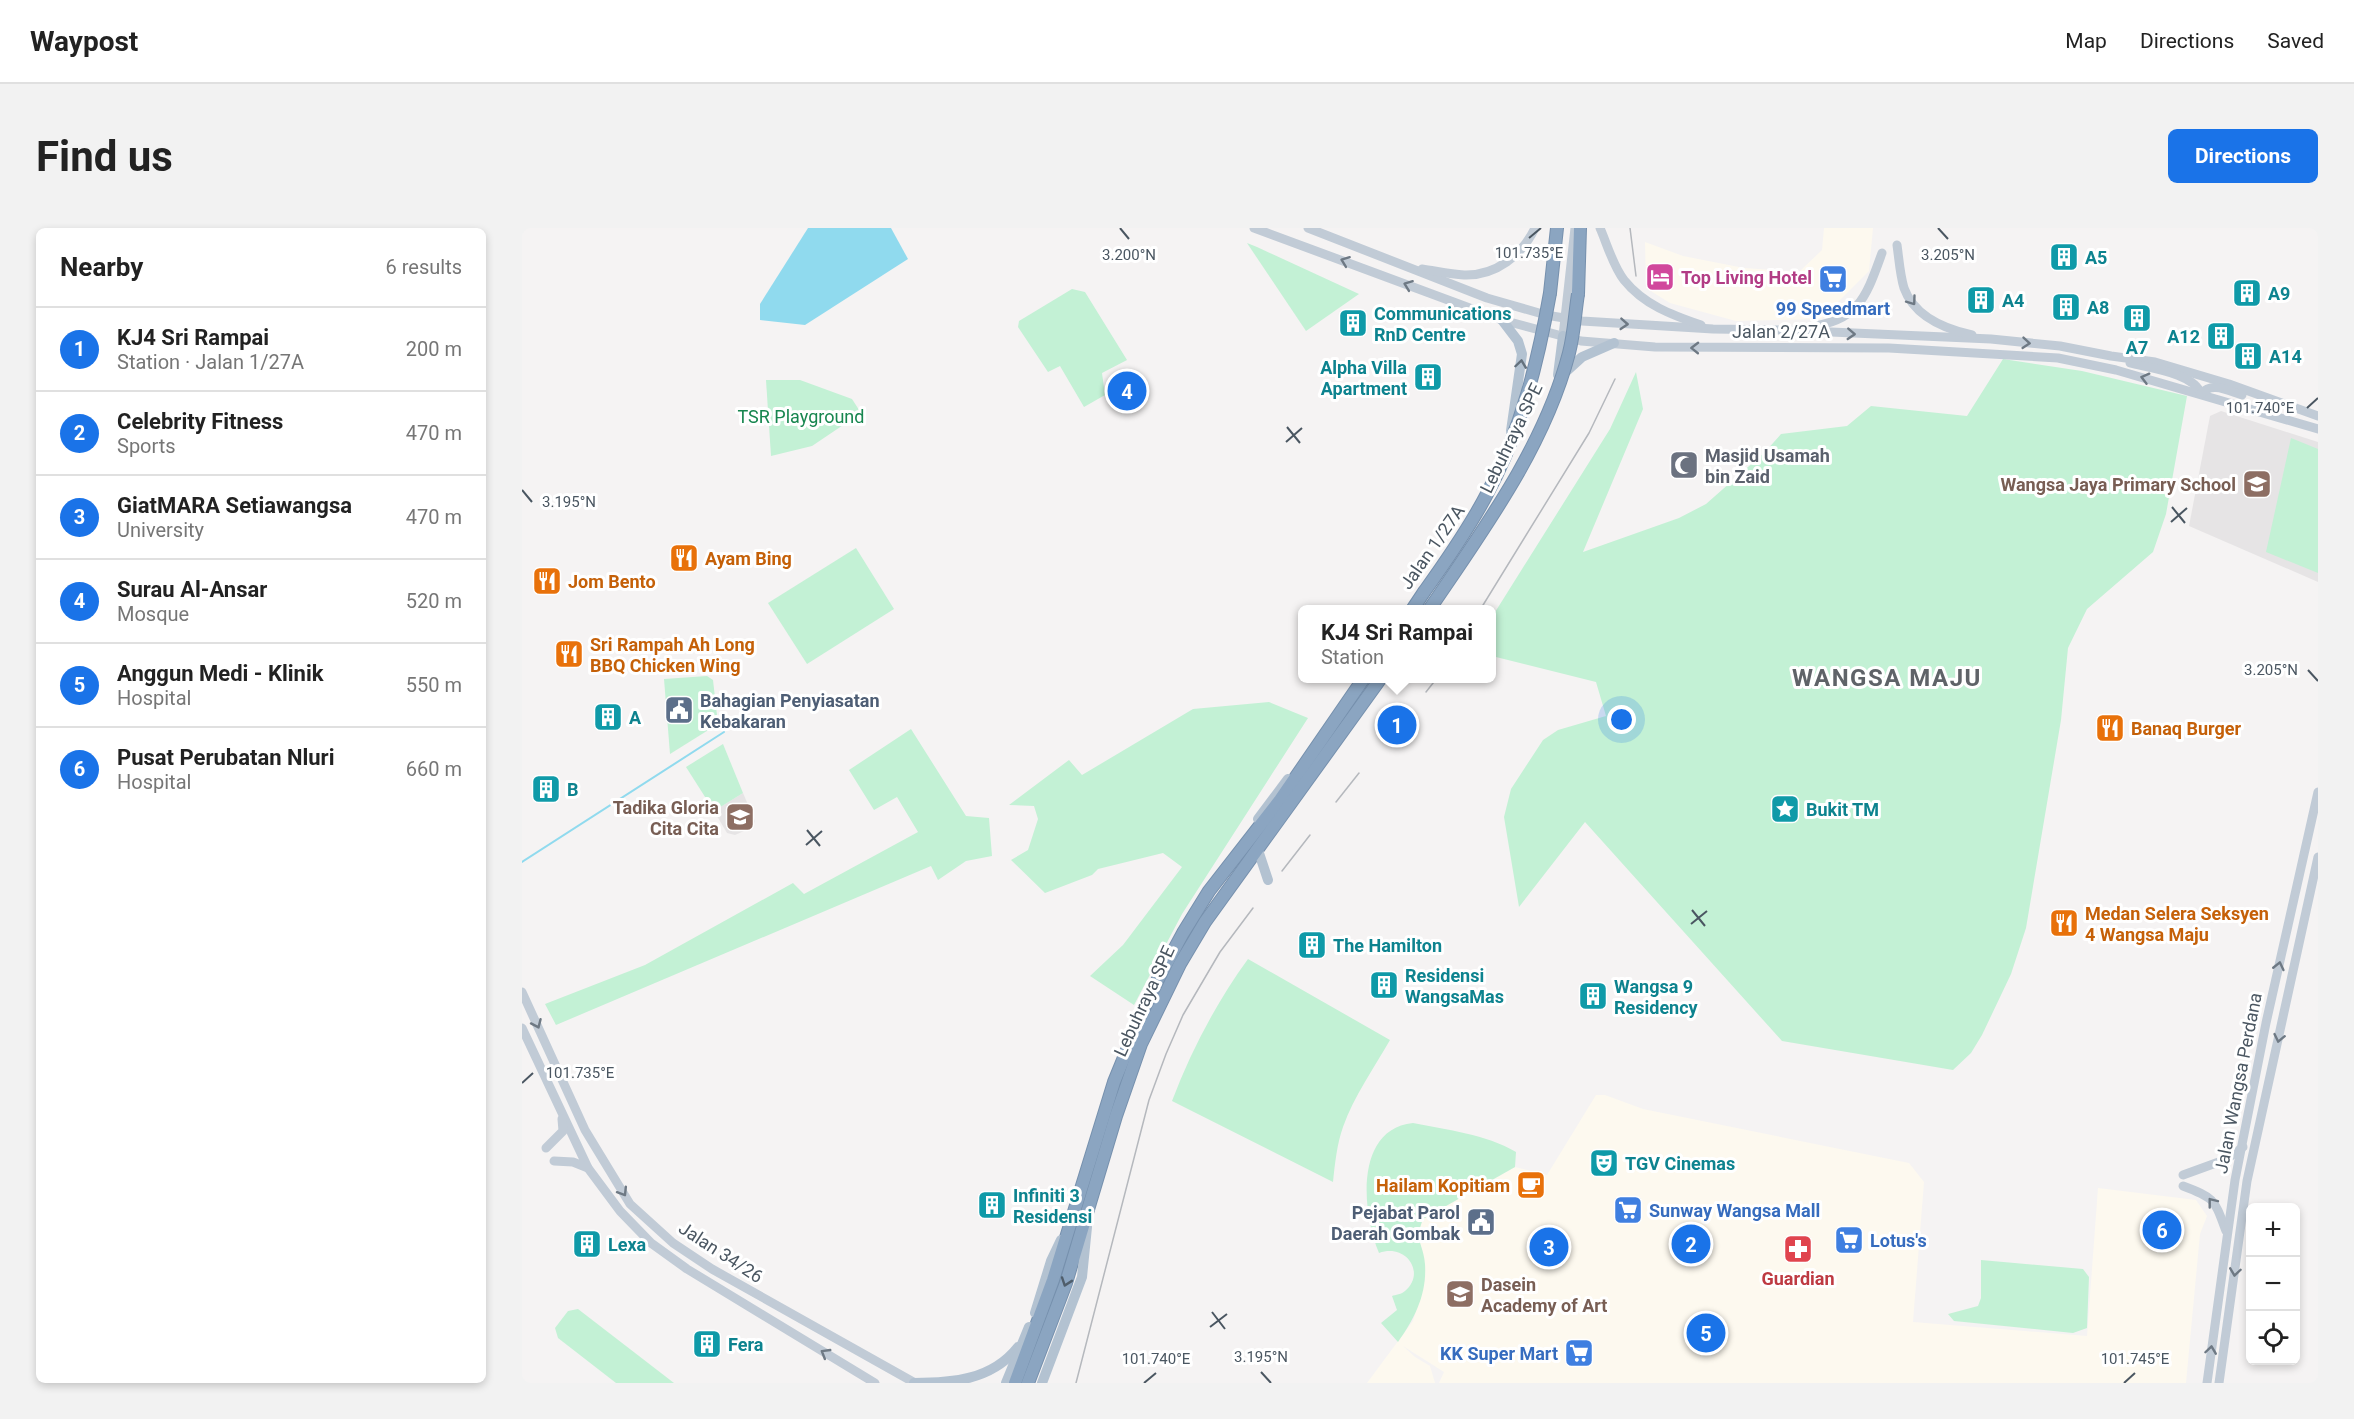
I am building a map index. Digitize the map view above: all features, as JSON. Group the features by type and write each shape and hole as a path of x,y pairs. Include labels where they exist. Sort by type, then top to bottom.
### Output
{"highway":[{"name":"Lebuhraya SPE","path":"1413,605 1470,523 1489,490 1525,405 1541,346 1550,293 1556,228"},
{"name":"Lebuhraya SPE","path":"1432,605 1504,497 1548,413 1569,352 1578,294 1580,228"},
{"name":"Lebuhraya SPE","path":"1016,1383 1053,1280 1114,1082 1150,994 1209,891 1280,800 1359,683"},
{"name":"Lebuhraya SPE","path":"1028,1383 1066,1283 1116,1116 1141,1044 1179,964 1210,914 1379,683"}],"main road":[{"name":"Jalan 2/27A","path":"1255,228 1502,320 1581,341 1707,348 1889,348 2058,358 2116,370 2318,429"},
{"name":"Jalan 2/27A","path":"1308,228 1487,298 1546,315 1713,329 1991,339 2060,346 2155,362 2229,384 2318,416"},
{"path":"1410,268 1465,275 1485,273 1502,266 1516,256 1528,243 1536,228"},
{"name":"Jalan 1/27A","path":"1413,605 1487,498 1507,464 1530,404 1546,315 1556,228"},
{"name":"Jalan 1/27A","path":"1437,605 1472,557 1526,470 1550,417 1558,379 1575,228"},
{"path":"1600,228 1623,279 1645,301 1674,316 1713,329"},
{"path":"1897,245 1903,286 1908,296 1924,315 1934,322 1991,339"},
{"path":"1785,330 1826,325 1840,320 1854,310 1865,294 1882,253"},
{"path":"1548,296 1558,304 1568,300"},
{"path":"1502,320 1518,341 1522,354 1507,464"},
{"path":"1558,379 1582,357 1614,344"},
{"path":"2110,356 2186,377 2199,389 2201,394 2205,389 2215,386 2258,400 2274,402"},
{"path":"1006,1383 1026,1337 1051,1261 1064,1233 1107,1093 1132,1026 1190,916 1223,866 1358,683"},
{"path":"1044,1383 1082,1277 1085,1239 1124,1106 1144,1046 1182,965 1208,922 1379,683"},
{"name":"Jalan Wangsa Perdana","path":"2207,1383 2226,1233 2266,1023 2318,792"},
{"path":"1259,854 1268,880"},
{"name":"Jalan Wangsa Perdana","path":"2219,1383 2247,1182 2318,857"},
{"name":"Jalan 34/26","path":"522,992 585,1130 630,1204 673,1243 712,1269 914,1383"},
{"name":"Jalan 34/26","path":"522,1028 588,1168 620,1211 651,1243 687,1269 875,1383"},
{"path":"546,1148 563,1131 560,1110"},
{"path":"2184,1175 2227,1159 2243,1147"},
{"path":"554,1161 573,1162 588,1168"},
{"path":"2182,1186 2207,1195 2216,1205 2226,1233"},
{"path":"914,1383 954,1382 974,1377 994,1368 1013,1354 1026,1337"}],"shaded area":[{"path":"1824,228 1873,228 1869,271 1821,319 1736,321 1670,303 1646,288 1645,242 1683,256 1744,268 1799,272 1822,250"},
{"name":"Wangsa Jaya Primary School","path":"2221,411 2318,442 2318,582 2189,526 2210,416"},
{"path":"743,793 755,821 753,827 735,835 727,833 714,811"},
{"path":"1596,1095 1605,1095 1643,1109 1909,1163 1924,1182 1913,1322 2087,1336 2098,1188 2196,1200 2207,1216 2200,1234 2186,1383 1439,1383 1444,1372 1403,1346 1430,1366 1435,1383 1367,1383 1413,1321 1425,1279 1422,1249 1417,1234 1423,1219 1515,1167 1547,1175"}],"green space":[{"path":"1247,243 1257,247 1359,294 1306,331"},
{"path":"1072,289 1085,292 1127,360 1102,373 1105,395 1084,407 1060,366 1048,372 1018,327 1019,321"},
{"path":"2003,359 2082,371 2187,396 2166,514 2153,552 2087,609 2068,648 2061,720 2026,928 2011,974 1971,1053 1953,1070 1782,1041 1585,822 1519,907 1504,817 1511,789 1543,740 1558,730 1606,716 1596,682 1496,657 1496,611 1610,429 1636,372 1643,409 1583,552 1679,518 1706,504 1765,452 1781,434 1847,426 1871,406 1967,416"},
{"name":"TSR Playground","path":"766,380 800,380 852,399 861,413 812,446 771,456"},
{"path":"2291,438 2318,449 2318,573 2266,552"},
{"path":"856,548 894,609 807,664 768,603"},
{"path":"707,676 713,680 718,724 670,754 664,679"},
{"path":"1269,702 1308,718 1182,914 1134,1005 1090,976 1123,945 1182,867 1163,853 1098,869 1092,875 1045,893 1011,860 1028,850 1038,819 1034,806 1009,805 1069,760 1082,775 1193,709"},
{"path":"911,729 966,816 989,818 992,856 966,861 938,880 931,866 556,1025 545,1004 645,965 793,883 804,894 918,832 897,797 874,810 849,770"},
{"path":"723,744 743,793 714,811 686,767"},
{"path":"1248,959 1390,1040 1358,1093 1343,1127 1333,1182 1172,1101 1205,1028"},
{"path":"1413,1123 1466,1133 1504,1146 1516,1152 1515,1167 1423,1219 1419,1233 1425,1264 1422,1296 1415,1315 1398,1342 1381,1323 1397,1310 1392,1296 1404,1292 1411,1284 1414,1276 1413,1269 1405,1256 1398,1252 1379,1253 1369,1217 1368,1175 1372,1156 1380,1140 1394,1129"},
{"path":"1981,1260 2083,1269 2089,1277 2087,1328 2073,1333 1954,1321 1948,1314 1978,1306 1981,1298"},
{"path":"578,1309 674,1383 616,1383 558,1338 555,1328 568,1311"}],"water":[{"path":"808,228 891,228 908,259 805,325 760,320 760,304"}],"waterway":[{"path":"522,862 724,732"}],"tram line":[{"path":"1630,228 1636,276"},
{"path":"1483,605 1589,433 1615,379"},
{"path":"1426,692 1433,683"},
{"path":"1336,802 1359,773"},
{"path":"1282,871 1310,835"},
{"path":"1076,1383 1149,1100 1166,1054 1183,1015 1220,952 1253,908"}],"place":[{"name":"A5","path":"2064,257"},
{"name":"Top Living Hotel","path":"1660,277"},
{"name":"99 Speedmart","path":"1833,279"},
{"name":"A9","path":"2247,293"},
{"name":"A4","path":"1981,300"},
{"name":"A8","path":"2066,307"},
{"name":"A7","path":"2137,318"},
{"name":"Communications RnD Centre","path":"1353,323"},
{"name":"A12","path":"2221,336"},
{"name":"A14","path":"2248,356"},
{"name":"Alpha Villa Apartment","path":"1428,377"},
{"name":"Surau Al-Ansar","path":"1127,391"},
{"name":"Masjid Usamah bin Zaid","path":"1684,465"},
{"name":"Wangsa Jaya Primary School","path":"2257,484"},
{"name":"Ayam Bing","path":"684,558"},
{"name":"Jom Bento","path":"547,581"},
{"name":"Sri Rampah Ah Long BBQ Chicken Wing","path":"569,654"},
{"name":"Bahagian Penyiasatan Kebakaran","path":"679,710"},
{"name":"A","path":"608,717"},
{"name":"KJ4 Sri Rampai","path":"1397,725"},
{"name":"Banaq Burger","path":"2110,728"},
{"name":"B","path":"546,789"},
{"name":"Bukit TM","path":"1785,809"},
{"name":"Tadika Gloria Cita Cita","path":"740,817"},
{"name":"Medan Selera Seksyen 4 Wangsa Maju","path":"2064,923"},
{"name":"The Hamilton","path":"1312,945"},
{"name":"Residensi WangsaMas","path":"1384,985"},
{"name":"Wangsa 9 Residency","path":"1593,996"},
{"name":"TGV Cinemas","path":"1604,1163"},
{"name":"Hailam Kopitiam","path":"1531,1185"},
{"name":"Infiniti 3 Residensi","path":"992,1205"},
{"name":"Sunway Wangsa Mall","path":"1628,1210"},
{"name":"Pejabat Parol Daerah Gombak","path":"1481,1222"},
{"name":"Pusat Perubatan Nluri","path":"2162,1230"},
{"name":"Lotus's","path":"1849,1240"},
{"name":"Lexa","path":"587,1244"},
{"name":"Celebrity Fitness","path":"1691,1244"},
{"name":"GiatMARA Setiawangsa","path":"1549,1247"},
{"name":"Guardian","path":"1798,1249"},
{"name":"Dasein Academy of Art","path":"1460,1294"},
{"name":"Anggun Medi - Klinik","path":"1706,1333"},
{"name":"Fera","path":"707,1344"},
{"name":"KK Super Mart","path":"1579,1353"}],"district":[{"name":"WANGSA MAJU","path":"1887,678"}]}
